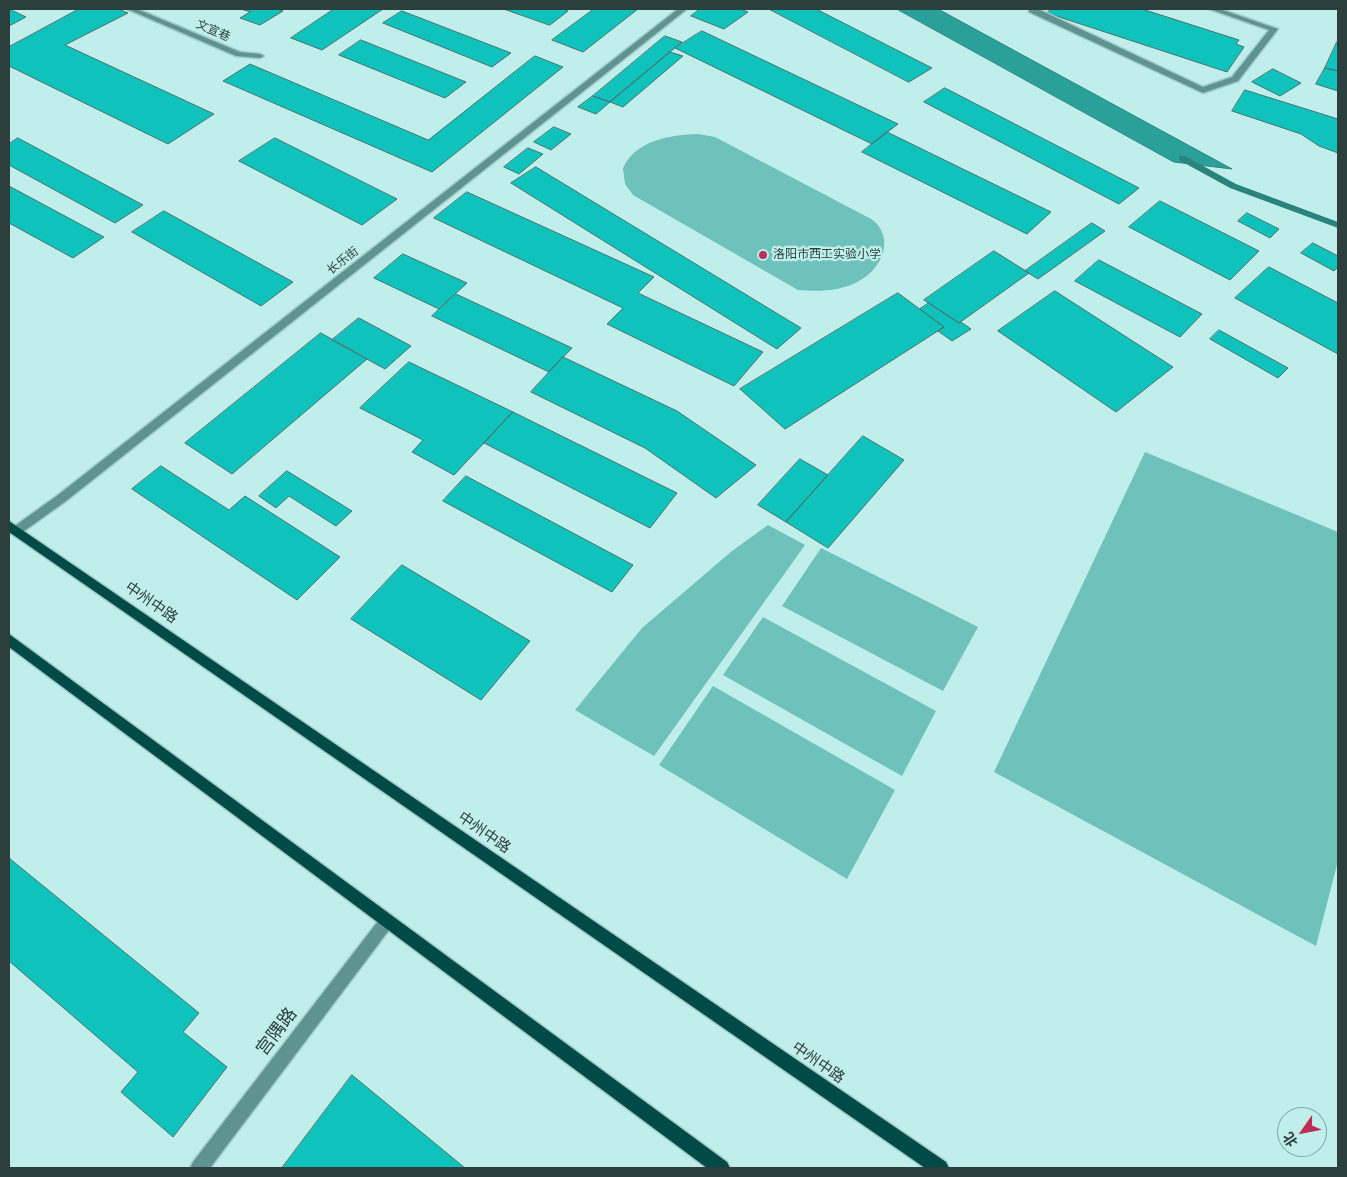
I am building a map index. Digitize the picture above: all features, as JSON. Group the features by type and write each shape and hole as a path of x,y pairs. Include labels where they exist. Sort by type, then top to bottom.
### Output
{"main road":[{"name":"中州中路","path":"12,529 940,1168"},
{"path":"9,640 721,1168"}],"street":[{"name":"文宣巷","path":"132,9 238,54 260,56"},
{"name":"长乐街","path":"12,529 70,491 683,9"},
{"path":"1034,9 1032,10 1203,90 1234,78 1274,29 1213,9"},
{"name":"宫隅路","path":"199,1168 387,921"}],"shaded area":[{"path":"897,9 938,9 1232,169 1174,162"},
{"path":"698,134 715,137 873,220 880,228 884,244 883,253 874,269 859,281 838,289 822,291 798,290 633,195 625,184 623,168 636,151 645,145 665,138"},
{"path":"1145,452 1338,532 1338,861 1316,946 994,772"},
{"path":"768,525 805,545 654,756 575,710 642,628 732,551"},
{"path":"821,548 978,627 943,691 782,606"},
{"path":"763,617 936,711 902,776 723,675"},
{"path":"713,686 895,790 847,879 659,765"}],"building":[{"path":"9,9 26,17 9,26"},
{"path":"79,9 118,9 128,13 65,45 214,114 168,144 9,66 9,47"},
{"path":"241,9 277,9 283,11 260,25 240,18 250,12"},
{"path":"334,9 383,9 322,50 291,38"},
{"path":"504,9 563,9 568,11 550,25"},
{"path":"594,9 638,9 583,52 552,40"},
{"path":"700,9 740,9 748,12 724,29 691,16"},
{"path":"769,9 816,9 932,68 909,82"},
{"path":"1051,9 1142,9 1239,40 1236,44 1244,47 1227,72 1047,13"},
{"path":"402,11 511,53 492,67 383,23"},
{"path":"702,31 898,124 872,144 675,48"},
{"path":"665,36 682,42 610,102 593,96"},
{"path":"361,40 466,82 445,98 339,55"},
{"path":"1338,42 1338,71 1325,68"},
{"path":"670,52 683,56 623,107 610,102"},
{"path":"535,56 563,67 432,172 223,81 250,64 428,140"},
{"path":"1325,68 1338,71 1338,91 1316,84"},
{"path":"1273,69 1301,83 1280,96 1252,82"},
{"path":"945,88 1139,188 1119,204 924,102"},
{"path":"1245,90 1338,119 1338,153 1319,146 1301,134 1232,111"},
{"path":"593,96 610,102 596,114 578,107"},
{"path":"554,127 571,134 551,150 534,142"},
{"path":"887,132 1051,212 1027,234 862,152"},
{"path":"18,138 143,205 115,223 9,165 9,144"},
{"path":"275,138 397,199 362,225 239,161"},
{"path":"528,148 543,154 519,174 504,167"},
{"path":"536,167 801,328 777,349 511,183"},
{"path":"9,186 104,237 73,258 9,223"},
{"path":"467,192 654,277 638,293 763,352 734,386 607,324 623,308 434,218"},
{"path":"1160,201 1259,251 1230,280 1129,227"},
{"path":"164,211 293,282 261,306 132,232"},
{"path":"1247,213 1279,229 1270,238 1238,221"},
{"path":"1092,223 1105,231 1038,279 1025,271"},
{"path":"1313,243 1338,256 1338,267 1334,271 1301,253"},
{"path":"994,251 1029,273 959,323 924,300"},
{"path":"403,254 467,283 439,309 374,278"},
{"path":"1099,260 1202,314 1180,337 1075,281"},
{"path":"1269,267 1338,303 1338,354 1235,298"},
{"path":"1055,291 1173,367 1116,412 998,331"},
{"path":"898,293 944,327 785,429 740,389"},
{"path":"456,294 572,348 549,372 432,316"},
{"path":"929,303 971,329 952,341 938,331 944,327 920,309"},
{"path":"359,318 411,346 385,369 332,340"},
{"path":"1219,330 1288,368 1278,378 1210,339"},
{"path":"321,333 367,359 232,474 185,443"},
{"path":"563,357 677,411 756,465 716,498 645,448 531,392"},
{"path":"409,362 513,412 454,475 412,452 423,440 360,408"},
{"path":"513,412 677,493 650,528 484,443"},
{"path":"863,436 904,460 828,548 786,522"},
{"path":"800,459 828,475 786,522 758,505"},
{"path":"161,466 229,510 245,496 340,557 297,600 132,489"},
{"path":"287,471 352,511 336,526 289,496 276,508 259,496"},
{"path":"466,476 633,565 612,592 443,501"},
{"path":"402,565 530,641 481,700 351,619"},
{"path":"9,858 199,1013 183,1032 227,1067 173,1137 121,1092 138,1072 9,961"},
{"path":"352,1075 465,1168 282,1168"}],"waterway":[{"path":"1182,158 1233,186 1338,225"}],"place":[{"name":"洛阳市西工实验小学","path":"763,255"}]}
